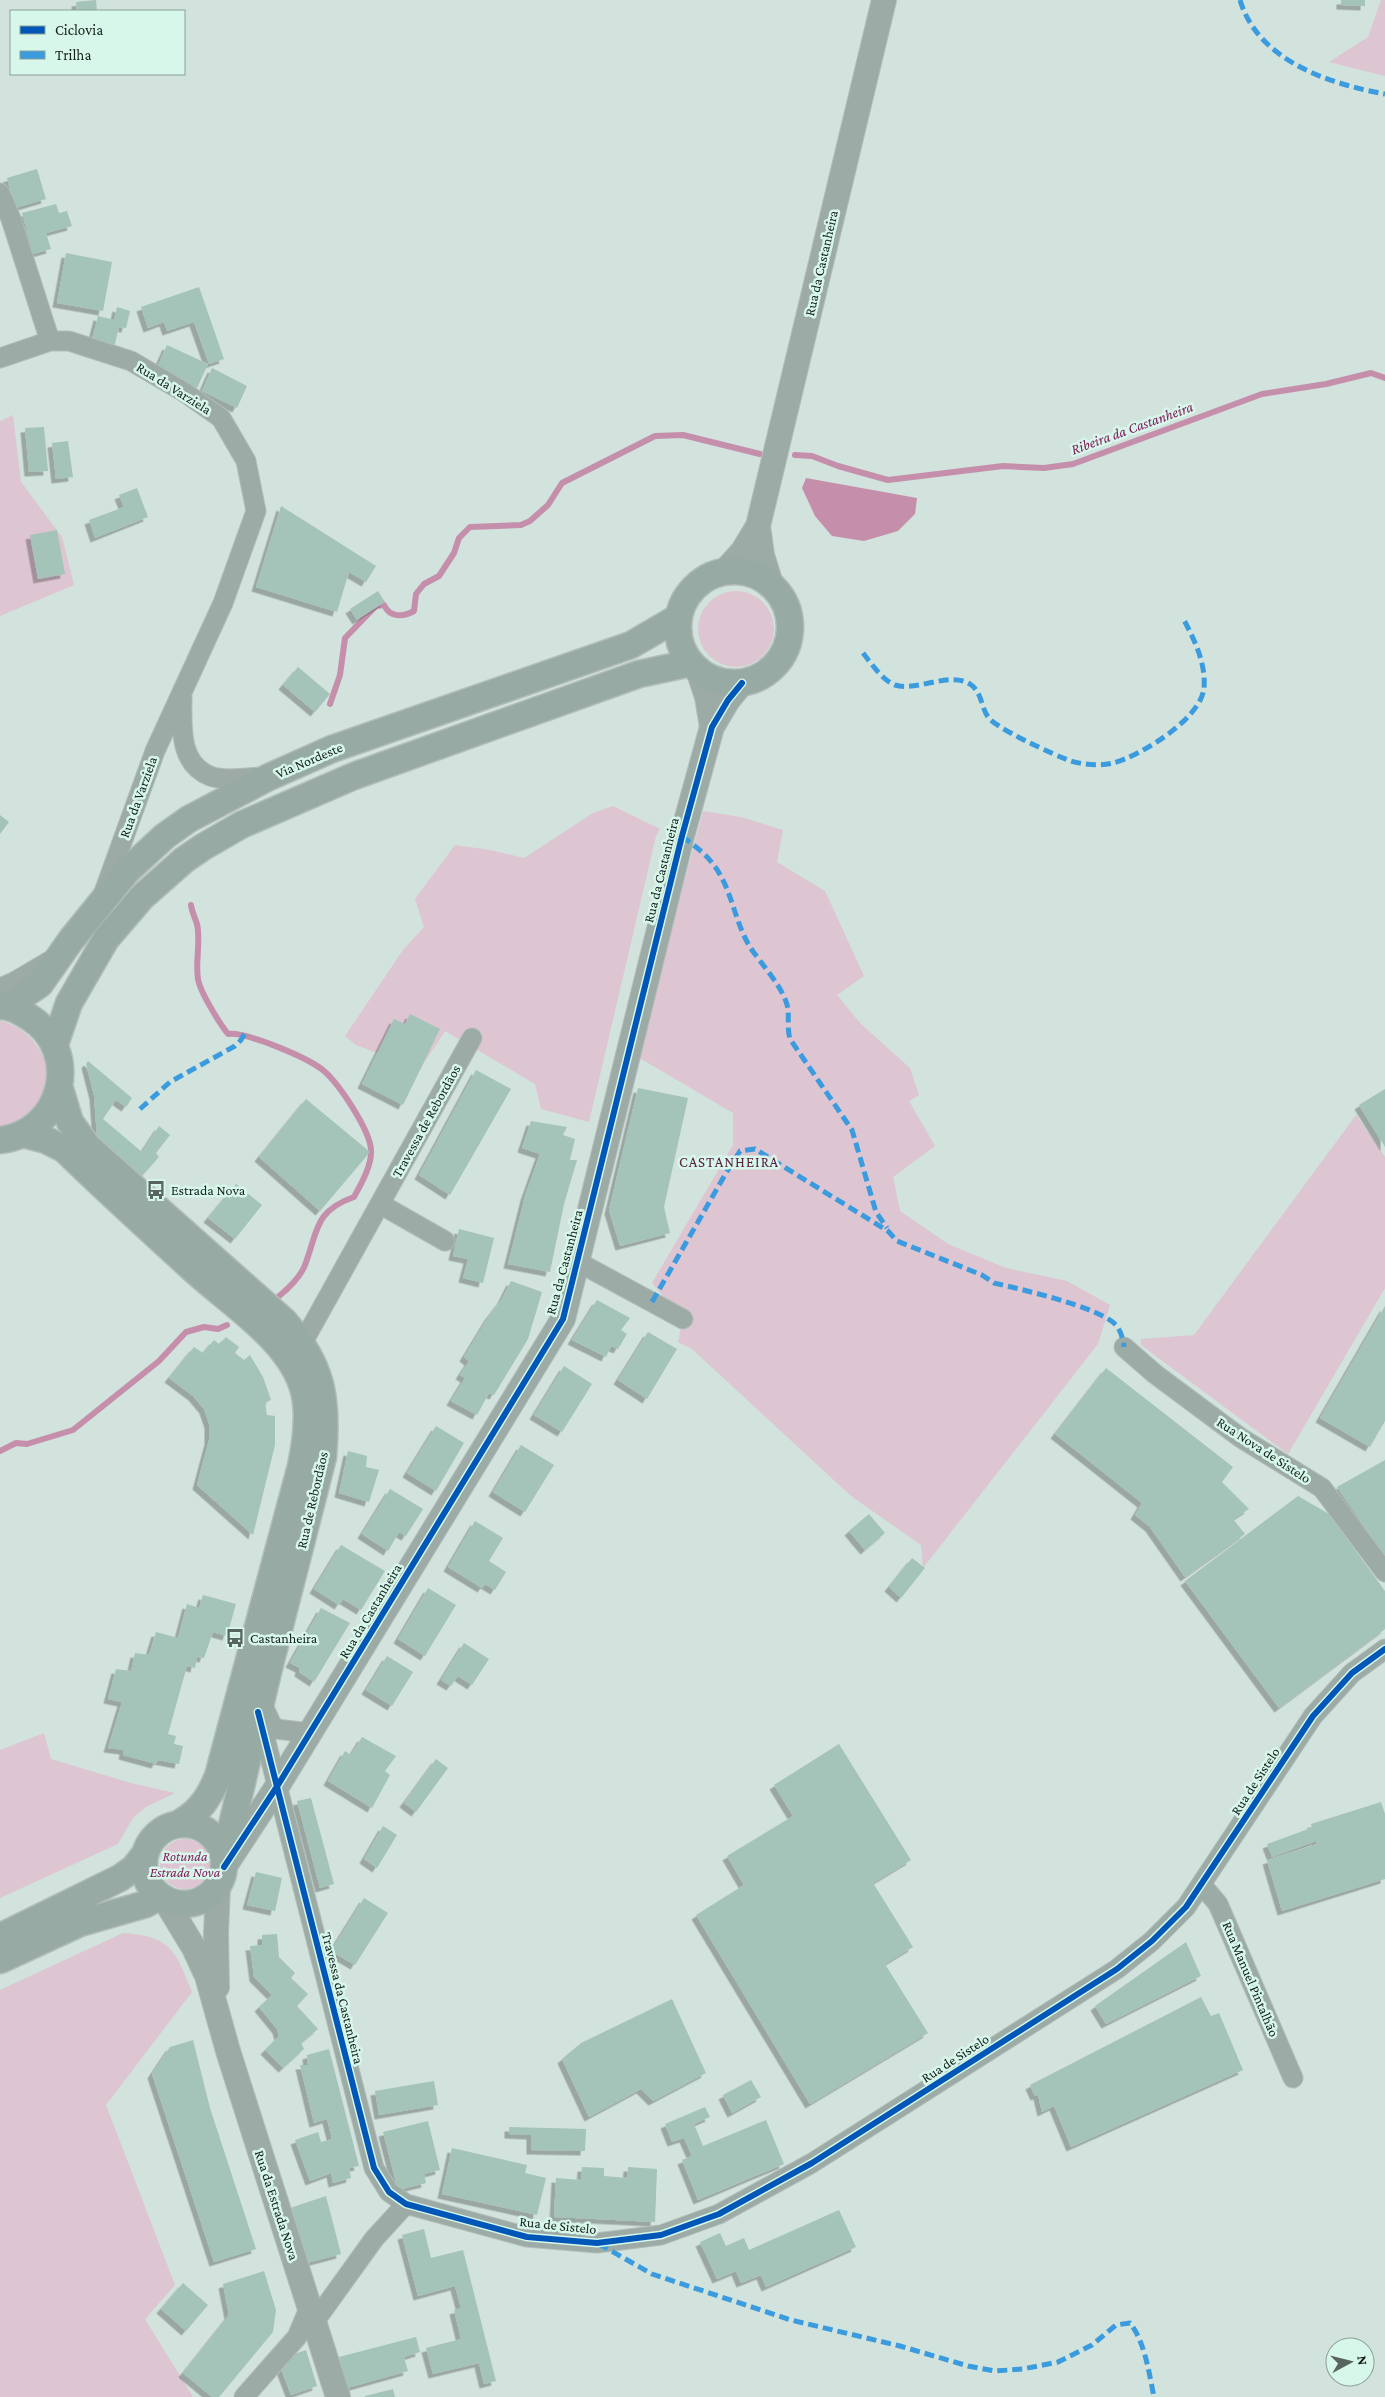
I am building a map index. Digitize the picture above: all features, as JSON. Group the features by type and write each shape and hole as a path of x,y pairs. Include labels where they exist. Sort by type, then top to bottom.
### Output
{"main road":[{"path":"741,571 757,575 771,584 781,596 789,613 790,632 786,651 775,666 760,677 742,683 727,683 711,678 695,666 683,649 679,633 679,617 685,601 695,587 708,577 724,572 741,571"},
{"name":"Via Nordeste","path":"3,1000 40,984 60,955 127,871 165,836 189,819 269,776 332,749 631,645 679,617"},
{"path":"55,1044 69,1003 106,939 142,897 184,860 203,847 242,825 354,776 639,674 695,666"},
{"path":"3,1000 40,1024 55,1044 61,1070 60,1089 44,1118 12,1137"},
{"name":"Rua de Rebordãos","path":"60,1089 70,1122 88,1147 284,1321 302,1344 315,1367 323,1391 326,1422 323,1457 260,1706 222,1870"},
{"name":"Rua de Rebordãos","path":"12,1137 46,1140 64,1149 203,1278 271,1337 292,1365 304,1390 307,1418 306,1443 301,1466 218,1776 210,1796 194,1816 178,1824"},
{"path":"0,1960 80,1923 162,1898 185,1904 199,1901 213,1891 222,1870 218,1843 208,1832 194,1825 178,1824 157,1834 147,1847 145,1854 146,1877 162,1898"},
{"path":"0,1937 120,1878 134,1868 145,1854"}],"street":[{"name":"Rua da Castanheira","path":"724,572 743,552 758,526 884,0"},
{"path":"0,193 11,219 50,341 0,358"},
{"name":"Rua da Varziela","path":"50,341 69,341 131,362 184,392 221,418 246,461 256,511 223,603 155,751 99,905"},
{"name":"Rua da Castanheira","path":"758,526 762,556 771,584"},
{"name":"Rua da Castanheira","path":"695,666 707,696 712,727"},
{"name":"Rua da Castanheira","path":"222,1870 278,1785 563,1319 682,836 712,727 728,700 742,683"},
{"name":"Rua da Varziela","path":"182,691 183,744 186,753 198,769 211,776 227,778 269,776"},
{"name":"Travessa de Rebordãos","path":"302,1344 472,1038"},
{"path":"380,1204 445,1241"},
{"path":"578,1262 683,1319"},
{"name":"Rua Nova de Sistelo","path":"1124,1347 1156,1374 1241,1438 1322,1488 1385,1572"},
{"name":"Rua de Sistelo","path":"406,2204 527,2237 597,2243 661,2234 719,2214 812,2163 1117,1969 1152,1940 1186,1907 1202,1885 1313,1716 1352,1673 1385,1649"},
{"path":"260,1706 276,1729 310,1733"},
{"name":"Travessa da Castanheira","path":"260,1706 374,2168 389,2192 406,2204"},
{"name":"Rua da Estrada Nova","path":"218,2012 216,1934 222,1870"},
{"name":"Rua Manuel Pintalhão","path":"1202,1885 1218,1904 1293,2078"},
{"name":"Rua da Estrada Nova","path":"162,1898 201,1962 338,2397"},
{"path":"244,2397 297,2337 312,2314 374,2238 406,2204"}],"green space":[{"path":"1381,0 1385,0 1385,76 1329,62 1368,37"},
{"path":"13,415 21,482 62,537 74,585 0,616 0,421"},
{"path":"736,591 751,594 763,602 771,614 774,629 771,644 763,656 751,664 736,667 721,664 709,656 701,644 698,629 701,614 709,602 721,594"},
{"path":"613,806 660,829 656,836 589,1122 541,1109 535,1084 445,1031 420,1069 356,1045 345,1036 403,950 424,927 415,899 455,845 490,850 524,858 593,813"},
{"path":"703,811 741,817 783,830 777,862 825,891 864,976 837,995 861,1024 910,1068 919,1095 909,1101 935,1146 893,1177 900,1211 948,1244 1006,1268 1067,1281 1110,1305 1098,1344 923,1568 921,1545 851,1496 692,1349 678,1342 683,1319 652,1283 733,1145 733,1113 638,1057"},
{"path":"0,1021 14,1026 27,1035 37,1046 44,1058 47,1072 46,1086 41,1100 31,1112 20,1120 0,1127"},
{"path":"1356,1115 1385,1157 1385,1288 1288,1454 1141,1345 1141,1339 1194,1335"},
{"path":"44,1733 51,1759 131,1783 175,1793 146,1807 133,1818 118,1844 0,1898 0,1750"},
{"name":"Rotunda Estrada Nova","path":"185,1839 195,1841 203,1846 208,1854 210,1864 208,1874 203,1882 195,1887 185,1889 175,1887 167,1882 162,1874 160,1864 162,1854 167,1846 175,1841"},
{"path":"123,1933 152,1938 170,1948 181,1966 192,1992 106,2105 175,2285 145,2319 193,2397 0,2397 0,1990"}],"shaded area":[{"path":"806,478 917,498 915,514 898,531 864,541 832,536 815,516 802,488"}],"building":[{"path":"96,0 97,10 77,10 76,2"},
{"path":"1341,0 1365,0 1365,6 1341,5"},
{"path":"37,169 46,199 15,208 7,178"},
{"path":"56,204 59,213 67,211 72,226 46,233 51,249 33,254 22,213"},
{"path":"66,253 112,262 103,311 57,303"},
{"path":"199,287 224,359 209,364 194,322 167,331 164,322 148,328 141,307"},
{"path":"117,307 130,311 126,328 119,327 114,348 91,343 98,316 114,320"},
{"path":"167,345 208,364 197,388 156,370"},
{"path":"212,368 247,386 237,408 202,391"},
{"path":"44,427 48,471 29,472 25,428"},
{"path":"68,441 73,477 56,479 52,443"},
{"path":"137,488 148,517 95,538 89,520 124,507 119,495"},
{"path":"281,506 376,566 366,582 349,572 337,612 256,587"},
{"path":"57,530 65,574 38,579 30,535"},
{"path":"378,591 385,602 357,620 350,609"},
{"path":"298,667 330,694 315,712 283,685"},
{"path":"0,815 9,822 0,834"},
{"path":"410,1014 440,1029 403,1105 362,1084 394,1019 405,1024"},
{"path":"88,1061 132,1098 126,1107 116,1100 103,1119 142,1152 159,1126 170,1135 156,1153 159,1157 142,1176 97,1137 94,1095 86,1064"},
{"path":"476,1070 511,1089 450,1195 419,1175"},
{"path":"638,1088 688,1098 664,1207 670,1233 620,1246 609,1210"},
{"path":"1385,1089 1385,1147 1359,1105"},
{"path":"306,1099 370,1152 320,1211 259,1157"},
{"path":"531,1121 567,1127 563,1135 575,1139 570,1160 577,1160 564,1204 550,1272 508,1264 525,1196 540,1154 522,1148"},
{"path":"236,1184 262,1205 235,1239 208,1218"},
{"path":"459,1229 494,1238 483,1283 463,1278 468,1259 453,1256"},
{"path":"511,1281 542,1292 528,1339 494,1395 489,1393 477,1415 451,1401 465,1378 460,1375 469,1361 464,1357 489,1316 502,1299"},
{"path":"597,1300 630,1318 621,1330 627,1334 618,1349 611,1346 606,1357 572,1340"},
{"path":"1385,1306 1385,1421 1370,1447 1320,1418"},
{"path":"648,1332 677,1349 647,1399 618,1380"},
{"path":"226,1337 239,1347 235,1353 244,1360 250,1355 263,1377 271,1400 265,1403 267,1415 275,1416 275,1445 253,1535 197,1485 209,1440 209,1424 204,1409 193,1396 169,1378 194,1347 203,1353 214,1340 219,1344"},
{"path":"564,1366 592,1384 562,1432 534,1415"},
{"path":"1106,1368 1233,1467 1222,1482 1249,1509 1233,1519 1245,1534 1185,1577 1150,1527 1135,1515 1142,1503 1055,1434"},
{"path":"436,1426 464,1443 436,1491 407,1473"},
{"path":"521,1445 554,1465 525,1512 493,1492"},
{"path":"348,1451 367,1456 366,1467 379,1470 369,1502 339,1493"},
{"path":"1385,1460 1385,1556 1337,1487"},
{"path":"390,1489 423,1509 406,1536 399,1532 388,1551 362,1534"},
{"path":"1298,1496 1329,1514 1385,1591 1385,1629 1279,1708 1185,1581"},
{"path":"869,1514 885,1533 865,1550 849,1531"},
{"path":"475,1521 503,1538 489,1561 506,1572 495,1590 485,1584 482,1588 448,1567"},
{"path":"341,1545 385,1571 361,1610 343,1599 339,1605 314,1589"},
{"path":"912,1558 925,1568 901,1598 889,1587"},
{"path":"428,1588 456,1605 425,1656 398,1639"},
{"path":"203,1595 236,1604 227,1636 213,1632 204,1658 197,1657 195,1668 187,1666 168,1734 176,1736 174,1744 183,1746 179,1764 158,1760 156,1764 123,1755 124,1750 108,1748 122,1702 108,1699 116,1669 131,1671 135,1653 149,1655 156,1632 178,1638 187,1604 199,1608"},
{"path":"321,1608 350,1623 314,1682 299,1672 300,1668 290,1663"},
{"path":"464,1643 489,1659 472,1685 458,1676 451,1686 441,1680"},
{"path":"387,1656 413,1672 392,1706 366,1690"},
{"path":"362,1737 396,1756 385,1771 390,1775 372,1808 328,1781 345,1751 351,1755"},
{"path":"839,1744 911,1860 873,1883 913,1947 885,1964 928,2033 810,2104 696,1915 744,1885 727,1856 793,1816 774,1785"},
{"path":"436,1759 448,1768 416,1812 404,1803"},
{"path":"311,1798 334,1884 320,1888 297,1801"},
{"path":"1381,1802 1385,1814 1385,1879 1282,1911 1267,1860 1317,1844 1311,1824"},
{"path":"383,1826 397,1835 377,1868 364,1859"},
{"path":"1311,1828 1316,1841 1272,1857 1267,1844"},
{"path":"256,1872 282,1878 275,1911 247,1905"},
{"path":"364,1898 388,1913 355,1965 331,1951"},
{"path":"277,1934 279,1957 295,1973 291,1978 308,1994 297,2006 318,2029 301,2043 304,2049 283,2068 265,2050 279,2036 277,2029 259,2007 272,1995 254,1977 250,1946 262,1945 262,1935"},
{"path":"1186,1942 1201,1976 1106,2024 1095,2006"},
{"path":"1201,1997 1211,2016 1219,2013 1243,2070 1071,2147 1054,2106 1042,2112 1038,2095 1035,2096 1030,2085"},
{"path":"672,1999 706,2073 653,2101 641,2089 589,2117 562,2059 581,2043"},
{"path":"193,2040 210,2108 256,2249 214,2262 152,2074 170,2047"},
{"path":"329,2049 359,2166 349,2168 351,2178 333,2183 331,2173 310,2181 295,2140 318,2132 321,2142 332,2139 327,2119 314,2123 300,2065 308,2065 307,2055"},
{"path":"751,2080 761,2097 732,2113 723,2095"},
{"path":"434,2081 438,2105 379,2115 375,2091"},
{"path":"705,2107 710,2117 694,2124 703,2146 766,2120 784,2164 698,2200 682,2160 692,2156 684,2138 672,2142 665,2124"},
{"path":"428,2121 440,2170 424,2174 426,2183 398,2190 383,2132"},
{"path":"509,2127 586,2129 585,2151 531,2150 531,2135 509,2134"},
{"path":"452,2148 527,2165 525,2173 546,2178 537,2215 442,2194"},
{"path":"582,2167 604,2168 604,2176 627,2178 628,2167 657,2169 655,2222 554,2217 556,2178 581,2180"},
{"path":"326,2196 341,2254 307,2263 290,2208"},
{"path":"839,2210 856,2247 766,2287 761,2275 741,2283 736,2271 717,2279 700,2242 720,2233 726,2246 744,2238 749,2250"},
{"path":"424,2229 431,2258 463,2250 496,2381 484,2384 479,2363 433,2374 426,2348 461,2339 454,2310 461,2308 455,2286 418,2296 402,2235"},
{"path":"264,2271 276,2310 273,2332 219,2397 212,2397 183,2373 229,2315 223,2284"},
{"path":"183,2283 208,2305 186,2331 161,2309"},
{"path":"416,2337 420,2352 404,2357 408,2371 347,2388 339,2357"},
{"path":"306,2350 317,2386 291,2395 280,2366 289,2356"},
{"path":"393,2389 395,2397 365,2397 365,2396"}],"waterway":[{"name":"Ribeira da Castanheira","path":"795,455 812,456 838,466 888,480 1003,466 1044,468 1073,464 1262,394 1326,384 1371,373 1385,378"},
{"name":"Ribeira da Castanheira","path":"330,704 340,675 345,638 376,606 384,605 390,612 397,615 414,611 416,594 424,584 439,576 454,553 459,538 470,527 521,525 530,521 548,505 562,483 655,436 683,435 760,454"},
{"name":"Ribeira da Castanheira","path":"191,905 198,931 198,979 202,992 228,1034 237,1034 263,1041 305,1059 324,1071 338,1086 353,1108 365,1131 371,1150 366,1174 354,1197 331,1209 324,1216 319,1224 303,1270 294,1282 278,1297"},
{"name":"Ribeira da Castanheira","path":"0,1451 16,1443 27,1444 73,1430 159,1361 186,1332 204,1327 218,1329 227,1325"}],"marked path":[{"path":"1240,0 1249,21 1263,39 1279,54 1320,76 1342,84 1385,94"},
{"path":"863,653 881,675 895,685 913,686 943,680 962,681 970,684 977,691 988,717 1002,728 1040,748 1071,761 1103,765 1125,759 1153,744 1181,724 1200,700 1204,688 1203,670 1196,644 1184,620"},
{"path":"682,836 706,856 725,883 740,926 750,947 772,977 786,1001 790,1039 852,1130 876,1212 887,1228"},
{"path":"140,1109 170,1082 235,1046 246,1031"},
{"path":"652,1302 740,1151 755,1149 888,1231 897,1241 982,1275 994,1283 1077,1305 1107,1318 1118,1327 1122,1335 1124,1347"},
{"path":"599,2244 652,2274 791,2320 900,2346 968,2366 995,2371 1023,2369 1058,2362 1092,2345 1116,2325 1130,2323 1143,2348 1154,2397"}],"cycle path":[{"path":"224,1867 278,1785 563,1319 682,836 712,727 728,700 742,683"},
{"path":"258,1712 374,2168 389,2192 406,2204 527,2237 597,2243 661,2235 719,2214 812,2163 1117,1969 1152,1941 1186,1907 1313,1716 1352,1673 1385,1649"}],"place":[{"name":"Estrada Nova","path":"156,1190"},
{"name":"Castanheira","path":"235,1638"}],"district":[{"name":"CASTANHEIRA","path":"729,1162"}]}
